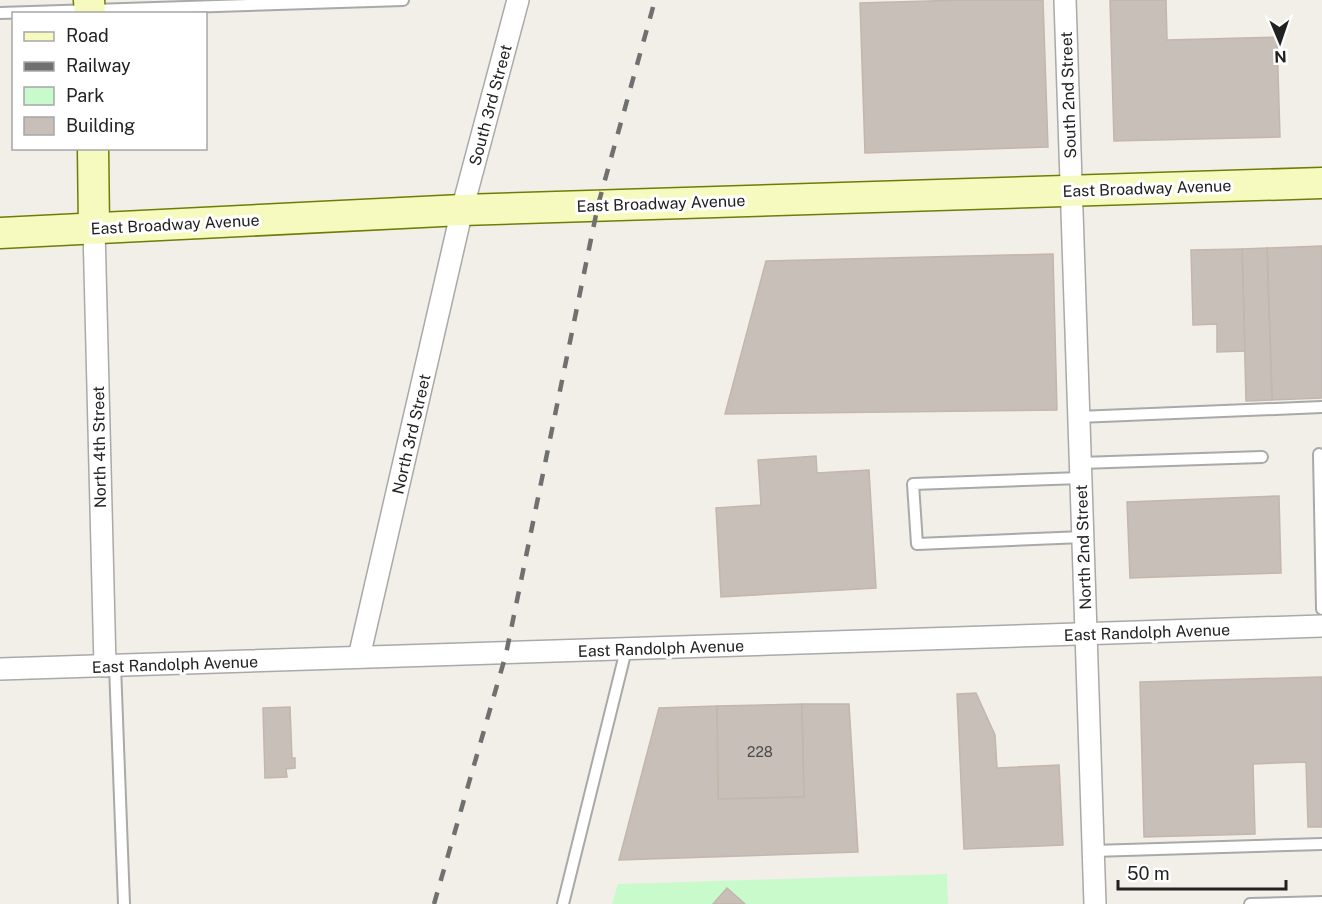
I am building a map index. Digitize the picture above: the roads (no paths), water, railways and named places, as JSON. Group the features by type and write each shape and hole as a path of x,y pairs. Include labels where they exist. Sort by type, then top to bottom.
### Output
{"main road":[{"path":"93,150 94,229"},
{"name":"East Broadway Avenue","path":"0,233 462,210 1322,183"}],"street":[{"name":"South 3rd Street","path":"462,210 518,0"},
{"name":"South 2nd Street","path":"1065,0 1072,190"},
{"name":"North 2nd Street","path":"1072,190 1095,904"},
{"name":"North 3rd Street","path":"360,657 462,210"},
{"name":"North 4th Street","path":"94,229 110,666"},
{"name":"East Randolph Avenue","path":"0,669 1322,626"}],"lane":[{"path":"0,12 403,0"},
{"path":"1078,417 1322,407"},
{"path":"1319,454 1322,609"},
{"path":"1083,537 916,544 913,484 1262,457"},
{"path":"563,904 626,650"},
{"path":"110,666 124,904"},
{"path":"1093,851 1322,844"},
{"path":"1250,904 1322,902"}],"railway":[{"path":"434,904 506,654 598,205 655,0"}]}
